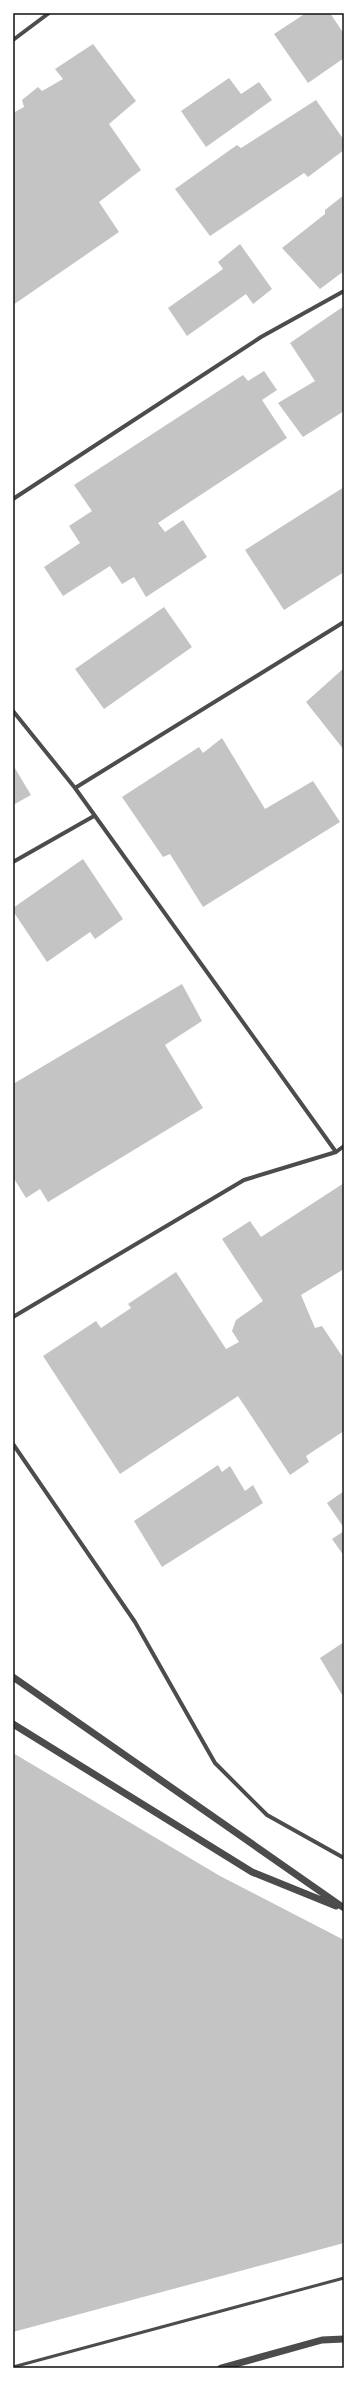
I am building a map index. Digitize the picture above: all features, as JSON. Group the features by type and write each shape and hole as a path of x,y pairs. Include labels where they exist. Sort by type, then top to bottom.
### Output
{"street":[{"path":"13,40 49,13"},
{"path":"13,499 261,337 344,291"},
{"path":"75,788 344,622"},
{"path":"13,711 75,788 336,1152"},
{"path":"13,862 94,816"},
{"path":"13,1317 244,1180 336,1152 344,1146"},
{"path":"13,1444 135,1622 215,1764 268,1816 344,1858"},
{"path":"13,1677 344,1909"},
{"path":"13,1724 252,1872 344,1909"},
{"path":"221,2368 322,2340 344,2339"}],"lane":[{"path":"13,2367 344,2278"}],"building":[{"path":"306,13 330,13 344,34 344,58 308,83 274,34"},
{"path":"93,44 136,101 109,124 141,170 99,202 119,232 13,305 13,113 24,107 22,100 38,87 42,91 63,79 55,69"},
{"path":"229,78 241,94 259,82 272,100 206,147 181,111"},
{"path":"316,100 344,140 344,150 308,177 304,173 210,236 175,189 237,145 241,148"},
{"path":"344,195 344,271 320,289 282,248 325,214 325,210"},
{"path":"240,244 272,289 253,304 246,294 187,336 168,308 223,269 218,262"},
{"path":"344,306 344,411 303,437 278,403 315,381 290,343"},
{"path":"264,371 277,390 262,400 287,438 158,523 165,532 183,520 207,557 146,597 134,577 122,584 110,566 63,596 44,567 80,543 69,526 92,511 74,485 243,375 248,381"},
{"path":"344,487 344,572 284,610 245,550"},
{"path":"164,607 192,647 104,709 75,669"},
{"path":"344,668 344,750 306,702"},
{"path":"222,738 265,809 313,781 340,822 203,907 170,854 163,857 122,797 199,747 203,753"},
{"path":"13,765 31,795 13,805"},
{"path":"83,859 123,919 95,939 90,932 47,962 13,911 13,908"},
{"path":"182,984 202,1021 165,1045 203,1108 48,1202 40,1189 26,1198 13,1177 13,1084"},
{"path":"344,1183 344,1269 301,1295 315,1328 322,1326 344,1359 344,1431 306,1456 309,1462 290,1475 238,1396 120,1474 43,1356 96,1321 101,1328 131,1308 128,1304 176,1272 226,1349 239,1342 232,1331 236,1320 263,1301 222,1239 250,1221 261,1237"},
{"path":"218,1465 222,1472 230,1466 245,1491 253,1485 263,1503 162,1567 134,1521"},
{"path":"344,1491 344,1528 327,1503"},
{"path":"344,1531 344,1556 332,1539"},
{"path":"344,1642 344,1698 320,1658"},
{"path":"13,1753 220,1876 344,1940 344,2243 13,2332"}]}
